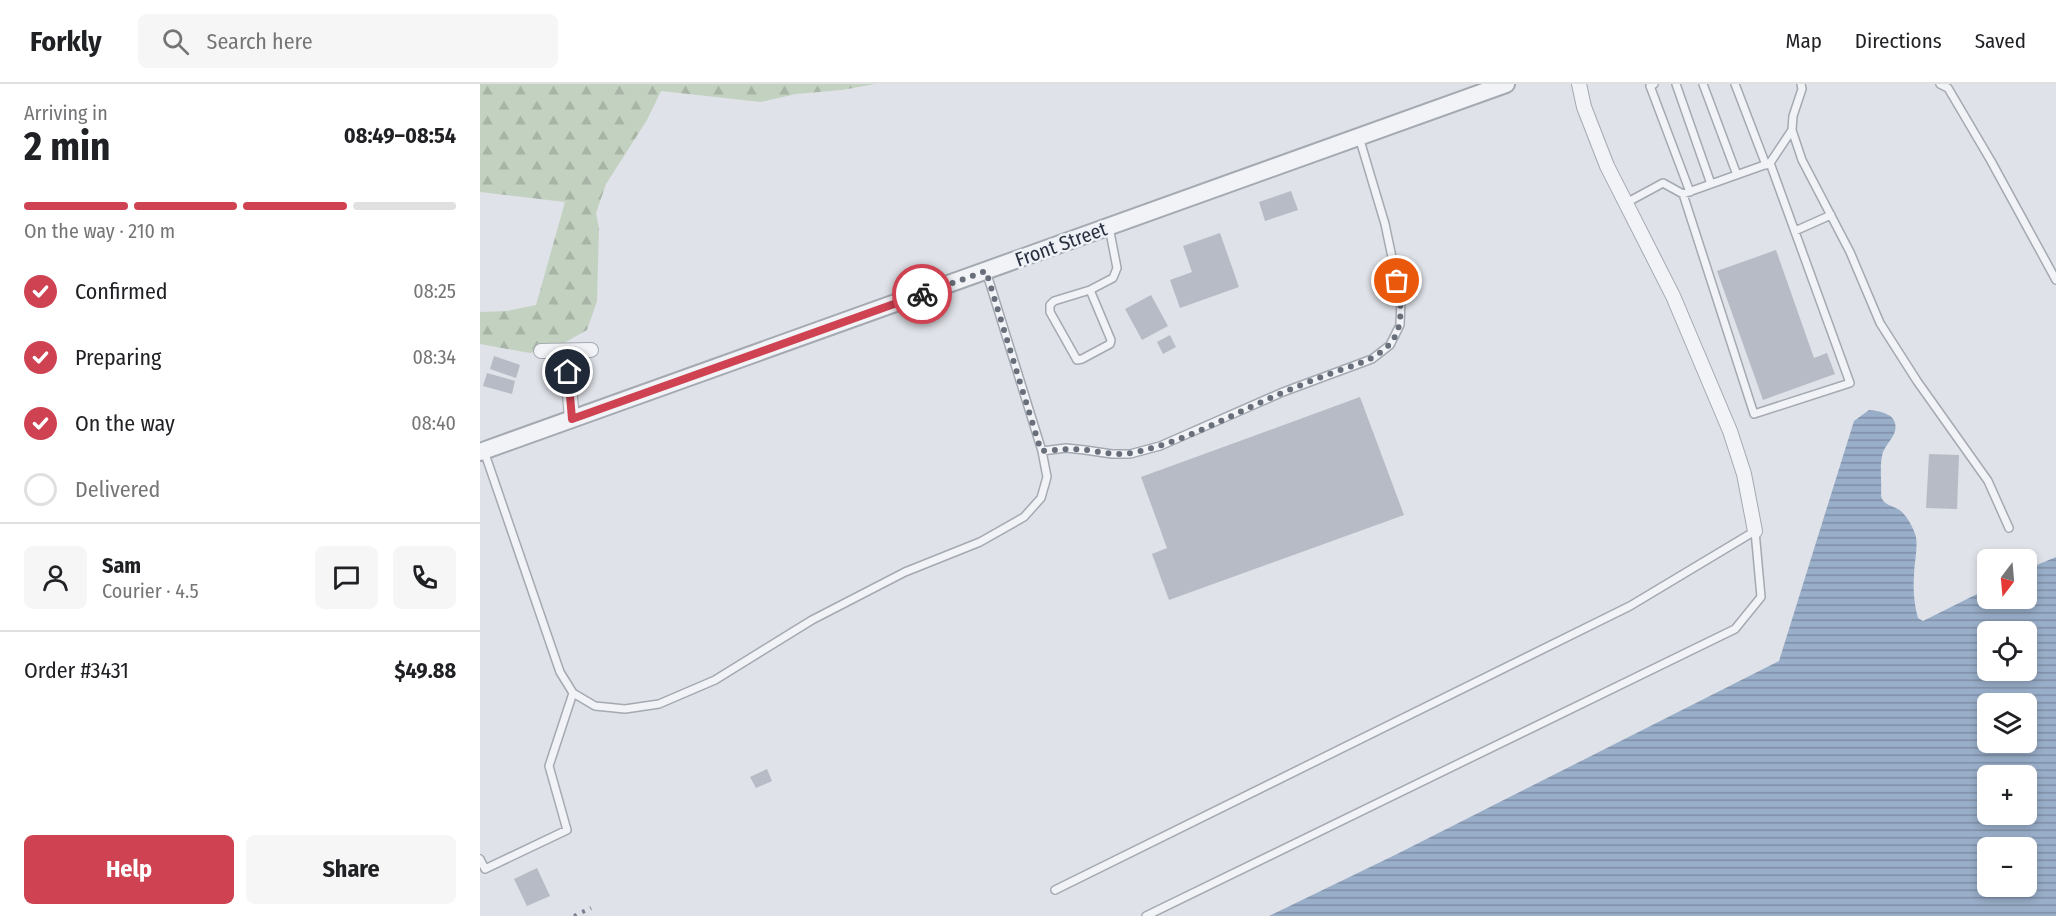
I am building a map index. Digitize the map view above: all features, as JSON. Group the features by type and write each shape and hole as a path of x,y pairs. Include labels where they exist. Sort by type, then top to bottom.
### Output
{"street":[{"name":"Front Street","path":"482,451 1506,84"},
{"path":"1579,84 1584,107 1604,156 1673,296 1730,431 1744,474 1755,531"},
{"path":"541,351 591,350"},
{"path":"566,351 572,419"}],"lane":[{"path":"1654,84 1650,86 1686,193 1754,414 1850,382 1795,231 1735,84"},
{"path":"1676,84 1711,184"},
{"path":"1703,84 1737,175"},
{"path":"1940,84 1948,88 1986,152 2056,280"},
{"path":"1804,86 1793,116 1792,130 1802,160 1850,252 1880,323 1917,381 1988,481 2009,528"},
{"path":"1626,203 1663,183 1686,193 1768,164 1792,130"},
{"path":"1041,451 1066,448 1130,454 1160,446 1231,417 1283,392 1372,359 1390,345 1400,325 1401,300 1385,224 1359,137"},
{"path":"1795,231 1831,215"},
{"path":"1090,290 1111,340 1110,344 1077,360 1050,312 1050,305 1054,301 1090,290 1113,278 1117,268 1109,227"},
{"path":"482,451 560,672 573,693 595,706 625,709 659,704 715,680 812,620 905,572 980,542 1024,517 1041,498 1047,477 1041,451 986,271"},
{"path":"1054,890 1630,606 1755,531 1761,597 1735,629 1146,916"},
{"path":"480,859 485,869 567,830 549,766 573,693"}],"green space":[{"path":"480,84 875,84 842,90 796,94 761,102 661,91 647,120 606,184 596,213 599,229 597,301 587,330 564,343 530,353 480,344 480,312 507,311 536,305 565,202 480,192"}],"water":[{"path":"1869,410 1888,414 1894,421 1895,431 1882,457 1881,496 1887,504 1904,514 1916,537 1914,591 1918,618 1923,621 1977,594 1977,609 2037,609 2037,565 2056,557 2056,916 1269,916 1397,854 1779,661 1854,421"}],"building":[{"path":"1291,191 1298,210 1265,221 1259,202"},
{"path":"1220,233 1239,287 1180,308 1170,280 1192,272 1183,246"},
{"path":"1776,250 1814,358 1827,353 1835,374 1763,400 1717,271"},
{"path":"1151,295 1168,326 1142,340 1125,309"},
{"path":"1170,335 1176,347 1163,354 1157,342"},
{"path":"494,356 520,365 516,378 490,369"},
{"path":"487,373 515,381 512,394 483,386"},
{"path":"1360,397 1404,515 1169,600 1152,554 1167,548 1141,477"},
{"path":"1929,454 1959,455 1957,509 1926,508"},
{"path":"767,769 772,781 756,788 750,777"},
{"path":"537,868 550,896 527,906 514,879"}],"railway":[{"path":"574,916 591,908"}],"way so far":[{"path":"922,294 986,271 1041,451 1066,448 1130,454 1160,446 1231,417 1283,392 1372,359 1390,345 1400,325 1401,300 1397,281"}],"route":[{"path":"568,372 572,419 922,294"}]}
